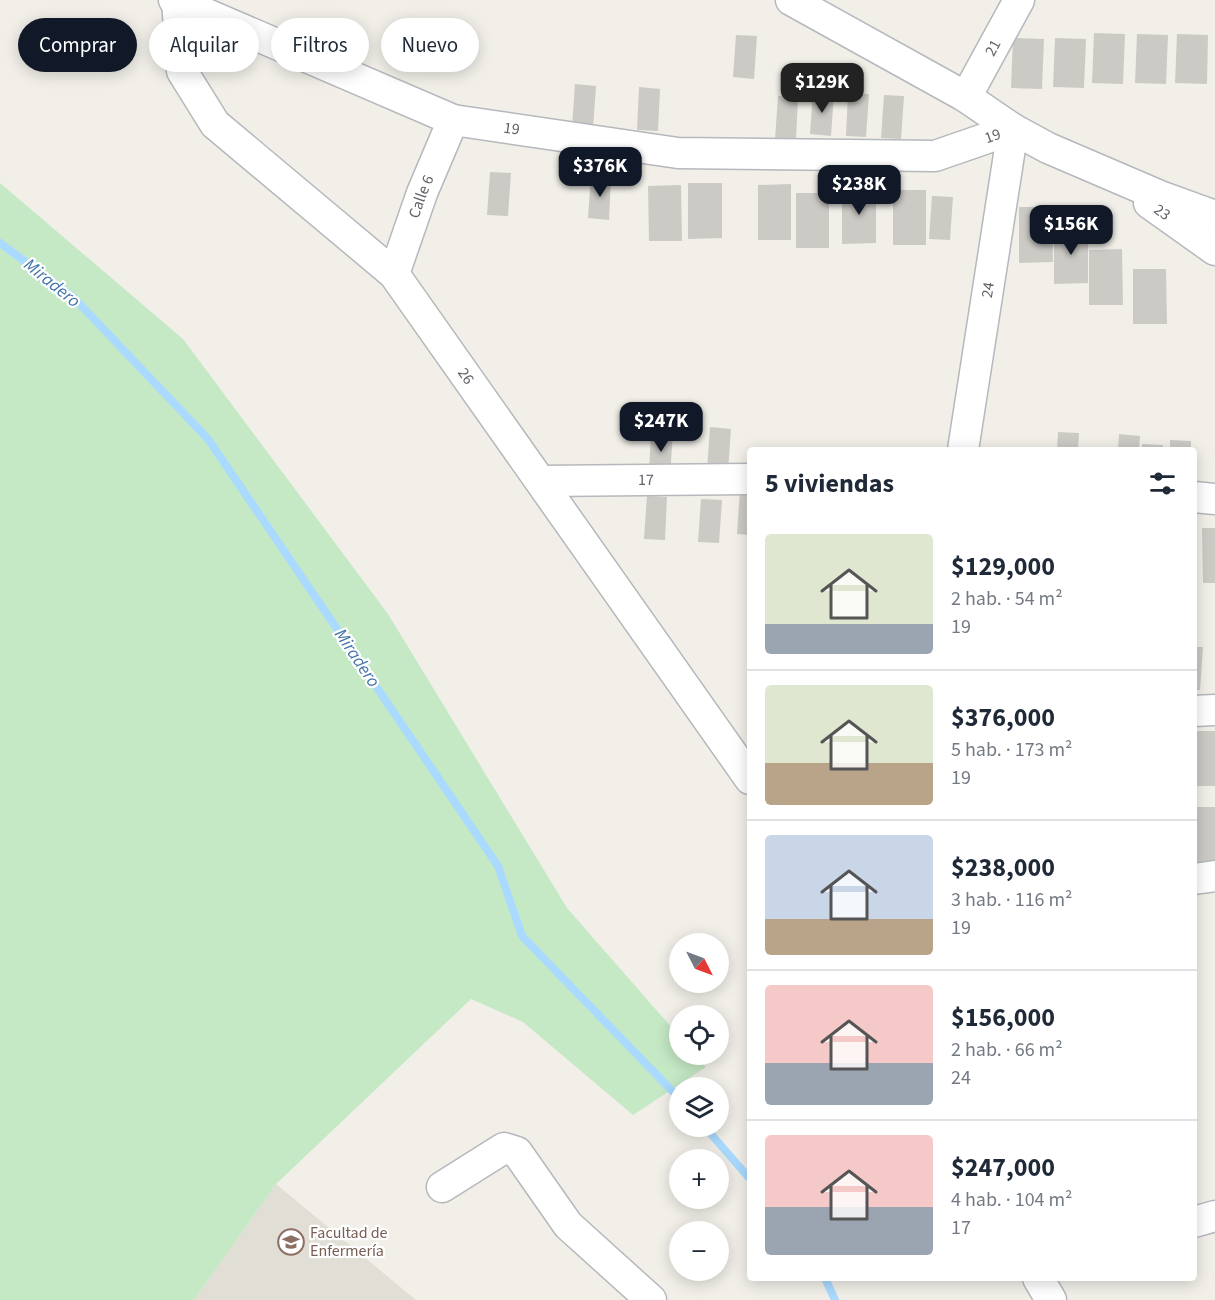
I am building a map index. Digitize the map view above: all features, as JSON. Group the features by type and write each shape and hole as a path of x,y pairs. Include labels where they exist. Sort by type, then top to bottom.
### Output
{"street":[{"name":"23","path":"791,0 966,97 1013,129 1048,148 1215,216"},
{"name":"21","path":"966,97 1019,0"},
{"name":"19","path":"176,1 453,120 678,153 935,156 1013,129"},
{"name":"26","path":"176,1 182,71 215,124 394,274 746,766"},
{"name":"Calle 6","path":"394,274 422,194 453,120"},
{"name":"24","path":"963,447 1013,129"},
{"name":"23","path":"1110,174 1215,250"},
{"name":"17","path":"541,481 747,479"},
{"path":"1197,497 1215,499"},
{"path":"1197,711 1215,710"},
{"path":"1197,879 1215,876"},
{"path":"442,1187 504,1148 517,1152 568,1225 651,1300"},
{"path":"1197,1221 1215,1216"},
{"path":"1040,1281 1051,1300"}],"shaded area":[{"name":"Facultad de Enfermería","path":"276,1184 416,1300 194,1300"}],"green space":[{"path":"0,183 183,339 388,614 567,908 669,1025 669,1065 704,1065 706,1067 691,1077 669,1077 669,1091 633,1115 523,1022 471,999 276,1184 194,1300 0,1300"}],"building":[{"path":"1094,33 1125,34 1123,84 1092,83"},
{"path":"1137,34 1168,35 1166,84 1135,83"},
{"path":"1177,34 1208,35 1207,84 1175,83"},
{"path":"736,35 757,36 754,79 733,77"},
{"path":"1013,38 1044,39 1042,89 1011,88"},
{"path":"1055,38 1086,39 1084,88 1053,87"},
{"path":"575,84 596,86 593,128 572,127"},
{"path":"639,87 660,89 658,131 637,130"},
{"path":"813,91 834,93 831,136 810,134"},
{"path":"848,93 869,94 866,137 846,136"},
{"path":"884,95 904,96 901,139 881,138"},
{"path":"778,96 798,97 796,140 775,139"},
{"path":"490,172 511,173 508,216 487,215"},
{"path":"591,175 611,177 609,220 588,218"},
{"path":"688,183 722,183 722,238 688,239"},
{"path":"791,184 791,240 758,240 758,185"},
{"path":"681,185 682,241 649,241 648,186"},
{"path":"876,188 876,243 842,244 842,189"},
{"path":"893,190 926,190 926,245 893,245"},
{"path":"796,193 829,193 829,248 796,248"},
{"path":"932,196 953,197 950,240 929,239"},
{"path":"1019,207 1052,207 1053,262 1019,263"},
{"path":"1054,228 1088,228 1088,283 1054,284"},
{"path":"1122,249 1123,305 1089,305 1089,250"},
{"path":"1133,269 1166,269 1167,324 1133,324"},
{"path":"710,427 731,429 728,471 707,470"},
{"path":"651,431 673,433 670,475 649,474"},
{"path":"1058,432 1079,433 1078,447 1057,447"},
{"path":"1119,434 1140,436 1139,447 1118,447"},
{"path":"1170,440 1191,441 1191,447 1170,447"},
{"path":"1142,444 1163,445 1163,447 1142,447"},
{"path":"740,491 747,492 747,535 737,534"},
{"path":"647,496 667,497 665,540 644,539"},
{"path":"701,499 722,500 719,543 698,542"},
{"path":"1202,528 1215,528 1215,583 1203,583"},
{"path":"1197,647 1203,647 1200,690 1197,690"},
{"path":"1197,731 1215,731 1215,786 1197,786"},
{"path":"1197,807 1215,807 1215,862 1197,862"}],"waterway":[{"name":"Miradero","path":"0,243 73,297 208,439 498,866 522,936 669,1088"},
{"name":"Miradero","path":"714,1137 747,1176"},
{"name":"Miradero","path":"826,1281 835,1300"}],"place":[{"name":"Facultad de Enfermería","path":"291,1242"}]}
